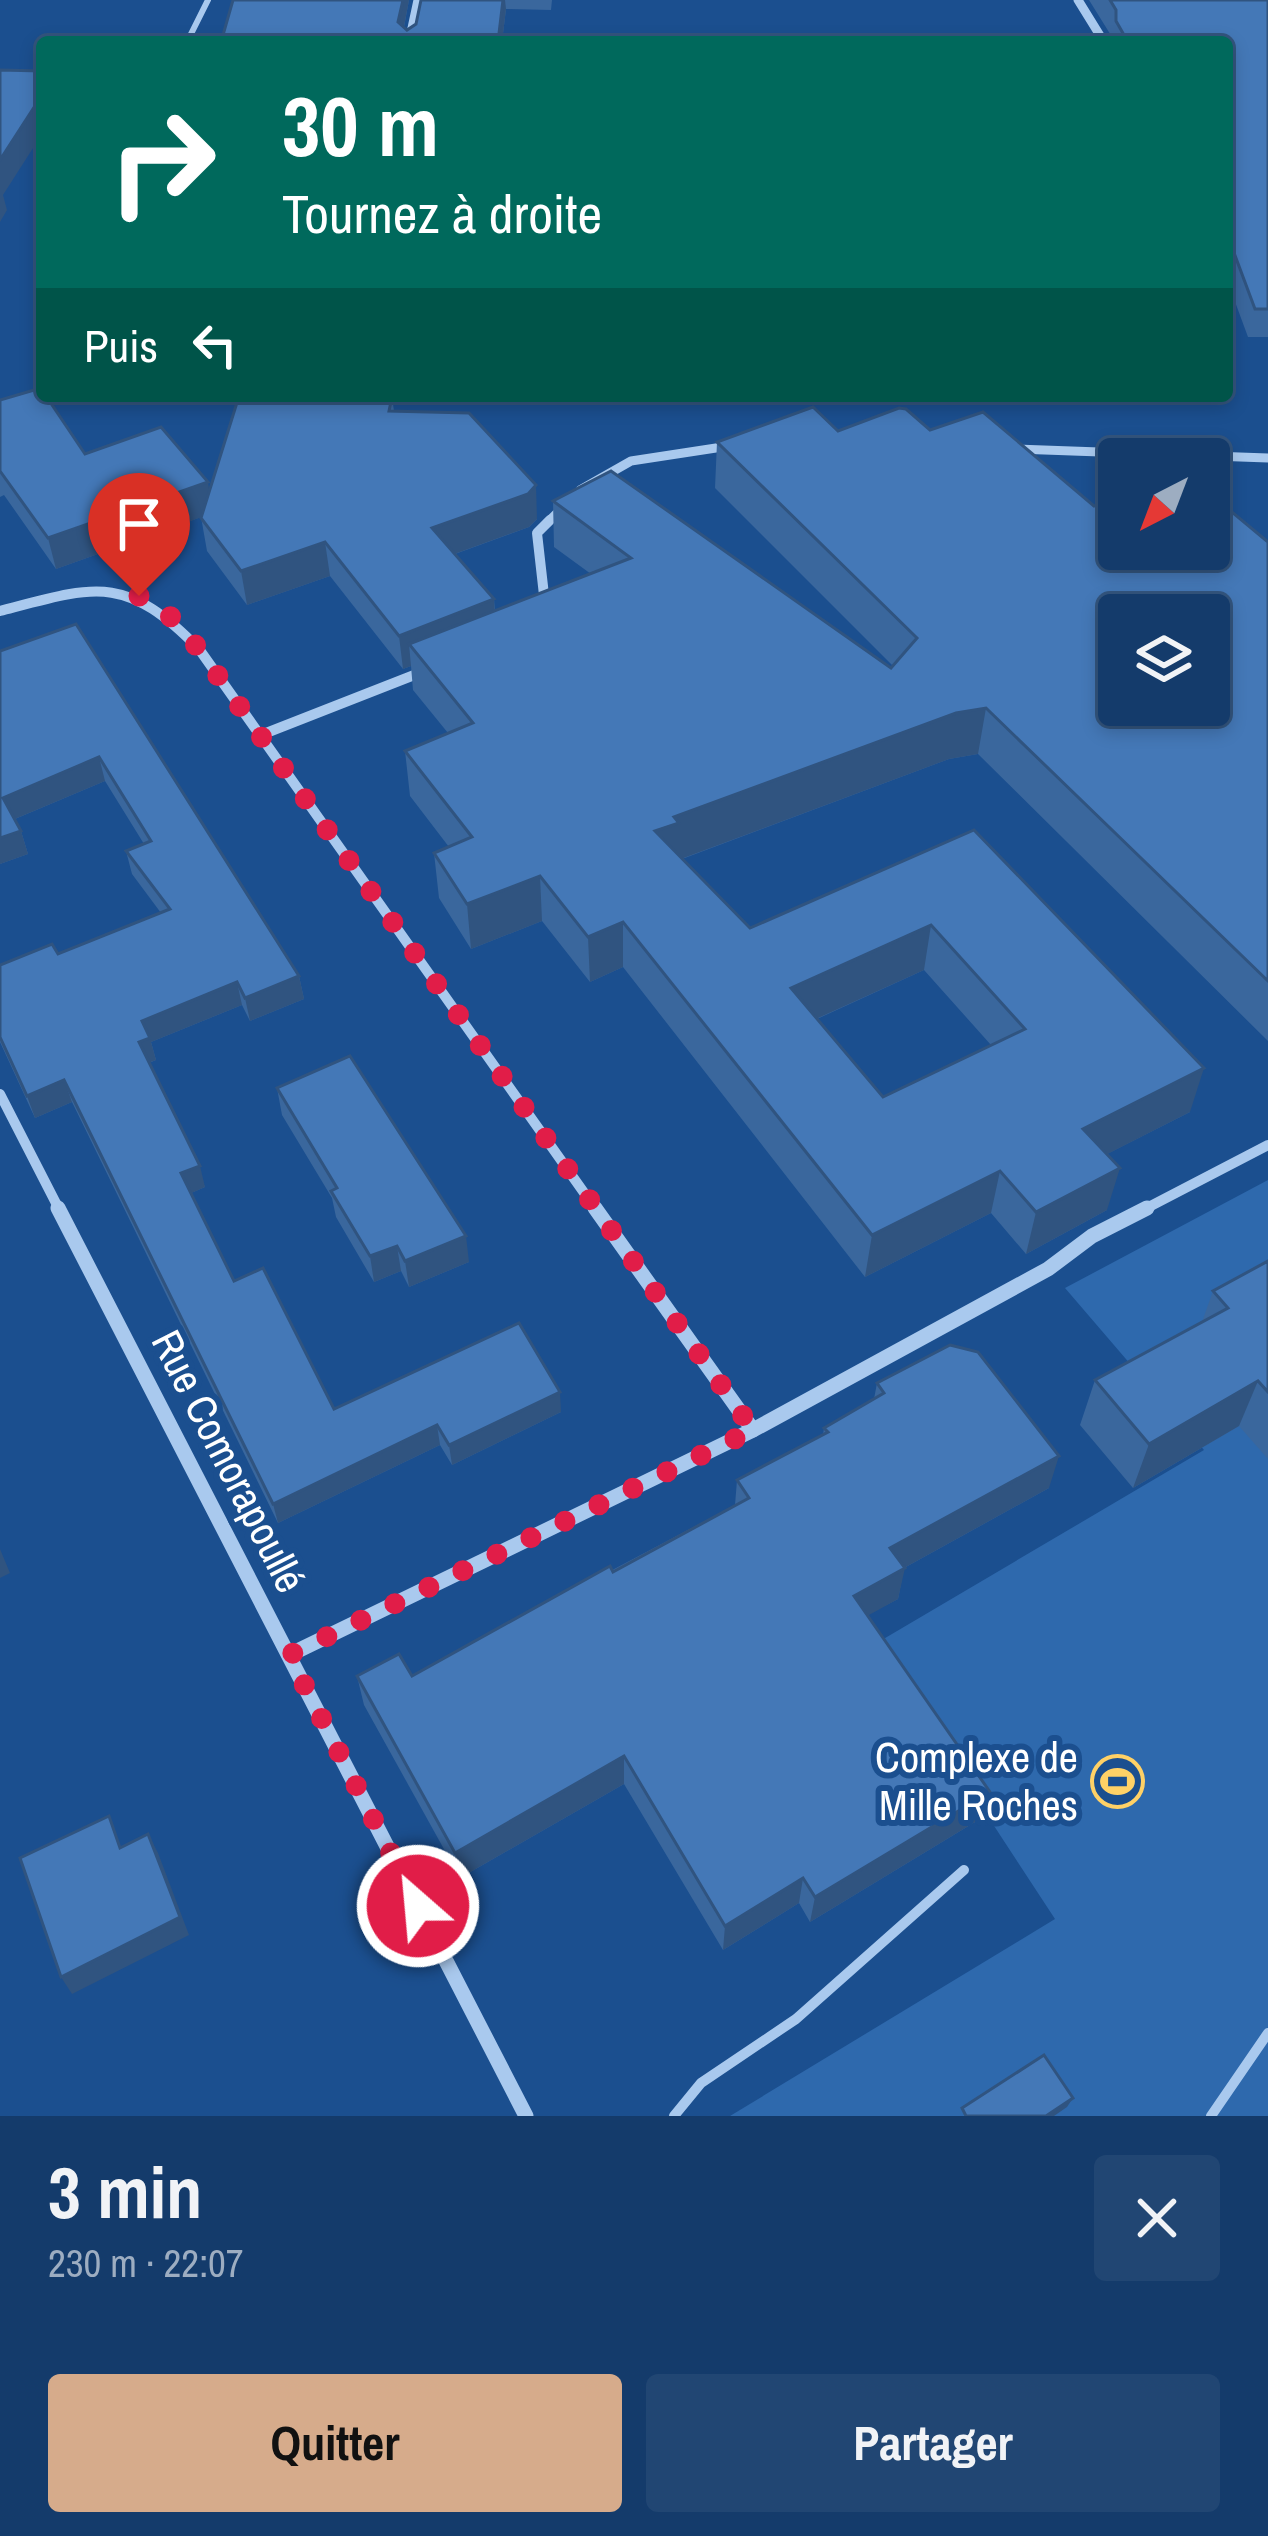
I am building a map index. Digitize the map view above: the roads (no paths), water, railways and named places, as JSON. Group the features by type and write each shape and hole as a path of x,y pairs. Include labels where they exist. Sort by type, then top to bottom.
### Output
{"street":[{"path":"410,36 418,0"},
{"path":"1078,0 1100,36"},
{"path":"531,610 544,595 536,533 594,477 658,452 739,445"},
{"path":"989,448 1268,458"},
{"path":"0,611 76,591 112,588 139,596 169,615 260,734 753,1430"},
{"path":"260,734 443,664"},
{"name":"Rue Comorapoullé","path":"0,1094 526,2116"},
{"path":"289,1655 753,1430 1048,1269 1091,1236 1268,1145"}],"lane":[{"path":"190,36 208,0"},
{"path":"674,2116 701,2083 796,2019 964,1870"},
{"path":"1211,2116 1268,2033"}],"place":[{"name":"Complexe de Mille Roches","path":"1117,1781"}]}
